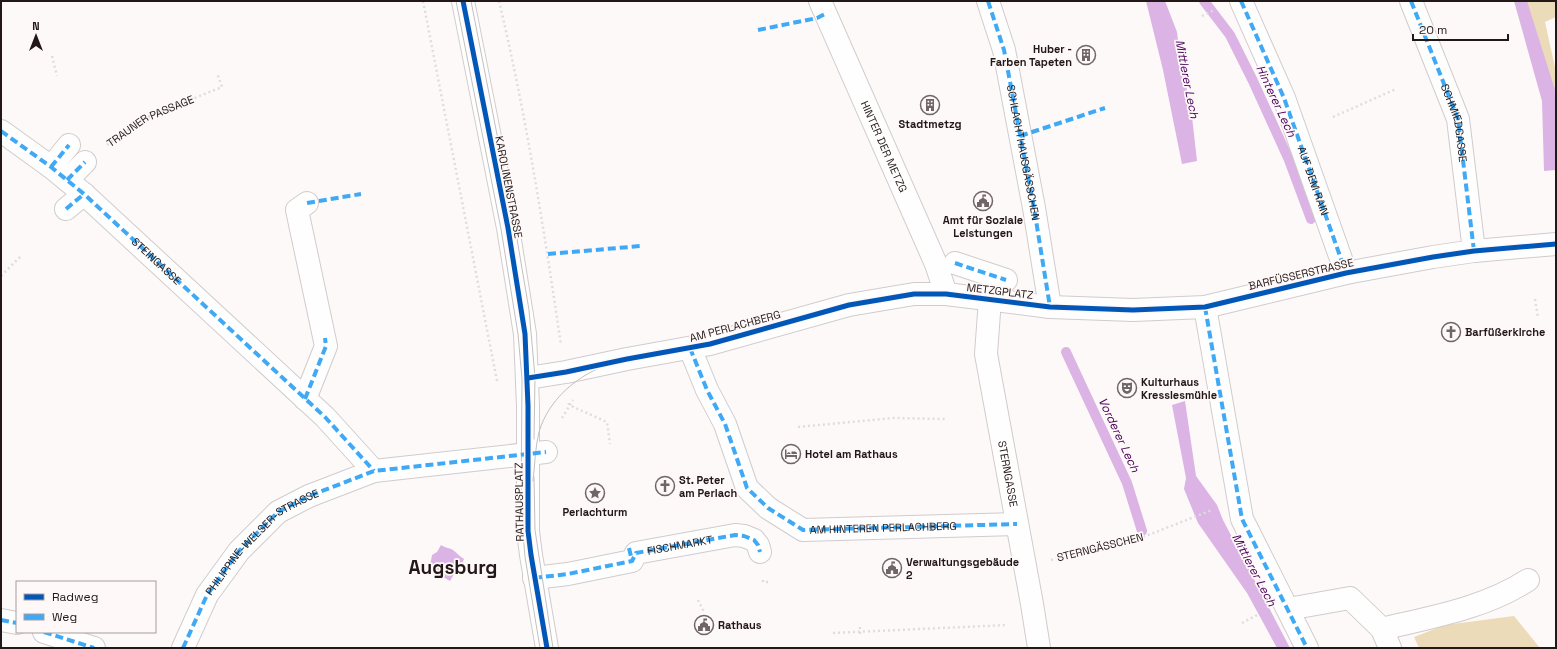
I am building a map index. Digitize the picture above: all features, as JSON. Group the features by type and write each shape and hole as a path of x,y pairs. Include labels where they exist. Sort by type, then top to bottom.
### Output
{"street":[{"name":"KAROLINENSTRASSE","path":"463,1 509,236 525,334 528,378"},
{"name":"HINTER DER METZG","path":"820,1 932,257 946,294"},
{"name":"SCHLACHTHAUSGÄSSCHEN","path":"988,1 1004,50 1034,208 1050,307"},
{"name":"AUF DEM RAIN","path":"1241,1 1284,98 1346,273"},
{"name":"SCHMIEDGASSE","path":"1411,1 1458,119 1474,250"},
{"name":"STEINGASSE","path":"1,131 84,194 325,417 374,471"},
{"path":"59,174 69,145"},
{"path":"59,174 85,162"},
{"path":"66,209 84,194"},
{"path":"305,399 326,346 297,210 307,203"},
{"name":"BARFÜSSERSTRASSE","path":"1050,307 1133,310 1205,307 1346,273 1474,250 1546,245"},
{"name":"METZGPLATZ","path":"955,263 1006,280"},
{"name":"AM PERLACHBERG","path":"528,378 710,344 849,305 914,294 946,294"},
{"name":"METZGPLATZ","path":"946,294 1050,307"},
{"name":"STERNGASSE","path":"990,299 986,354 1039,648"},
{"path":"1205,307 1242,519 1307,648"},
{"name":"AM HINTEREN PERLACHBERG","path":"690,348 707,390 725,424 747,488 768,508 803,530 1017,524"},
{"name":"RATHAUSPLATZ","path":"528,378 537,452 528,531 534,578 547,648"},
{"name":"RATHAUSPLATZ","path":"374,471 537,452"},
{"name":"PHILIPPINE-WELSER-STRASSE","path":"183,648 207,595 238,551 278,512 309,496 374,471"},
{"name":"FISCHMARKT","path":"534,578 568,574 630,554 731,533 754,540 758,545 760,552"},
{"path":"1288,610 1350,598 1386,638 1513,590 1528,580"},
{"path":"1,620 16,623"},
{"path":"47,633 94,648"}],"path":[{"path":"423,1 497,383 528,378"},
{"path":"499,1 548,254 562,348"},
{"path":"52,56 56,76"},
{"path":"1333,117 1396,89"},
{"path":"1,276 21,256"},
{"path":"1535,299 1538,318"},
{"path":"569,405 607,422 610,444"},
{"path":"798,427 892,418 946,419"},
{"path":"698,600 704,612"},
{"path":"1242,623 1259,614"},
{"path":"833,633 860,634 1006,625"},
{"path":"860,627 860,634"}],"shaded area":[{"path":"1146,1 1165,1 1177,32 1181,64 1191,108 1197,161 1182,164 1163,70"},
{"path":"1514,1 1556,1 1556,17 1545,22 1556,72 1556,154 1548,99"},
{"path":"1514,1 1527,1 1556,93 1556,170 1544,171 1542,101"},
{"path":"1185,401 1196,476 1217,505 1223,520 1290,648 1277,648 1247,593 1198,523 1184,489 1186,478 1172,405"},
{"path":"441,545 453,550 464,559 459,571 454,574 450,581 443,577 437,576 434,571 427,568 431,561 432,555 437,552"},
{"path":"1514,616 1540,648 1419,648 1414,637 1445,625"}],"waterway":[{"name":"Hinterer Lech","path":"1204,1 1230,35 1253,81 1289,160 1311,219"},
{"name":"Vorderer Lech","path":"1066,352 1127,483 1142,531"}],"tram line":[{"path":"456,1 501,229 518,334 522,379 521,508 525,557 540,648"},
{"path":"471,1 515,227 529,310 535,377 534,439"},
{"path":"533,481 539,432 550,408 567,389 588,374 612,363 710,344 849,305 914,294 946,294 1050,307 1133,310 1205,307 1346,273 1433,257 1474,251 1556,244"},
{"path":"534,477 535,530 553,648"}],"marked path":[{"path":"988,1 1004,50 1034,208 1050,307"},
{"path":"1241,1 1284,98 1346,273"},
{"path":"1411,1 1458,119 1474,251"},
{"path":"758,30 817,18 825,14"},
{"path":"1020,136 1105,108"},
{"path":"1,131 51,167 84,194 325,417 374,471"},
{"path":"51,167 69,145"},
{"path":"67,180 85,162"},
{"path":"66,209 84,194"},
{"path":"307,203 361,194"},
{"path":"548,254 641,246"},
{"path":"955,263 1006,280"},
{"path":"1205,307 1242,519 1307,648"},
{"path":"305,399 326,346 325,338"},
{"path":"690,348 707,390 725,424 747,488 768,508 803,530 1017,524"},
{"path":"183,648 207,595 239,551 278,512 309,496 374,471 546,452"},
{"path":"534,578 568,574 632,561 636,553 735,535 744,536 754,540 758,545 760,552"},
{"path":"629,548 632,561"},
{"path":"1,620 16,623"},
{"path":"47,633 94,648"}],"cycle path":[{"path":"463,1 508,228 525,334 528,406 528,531 547,648"},
{"path":"528,378 710,344 849,305 914,294 946,294 1050,307 1133,310 1205,307 1346,273 1433,257 1474,251 1556,244"}],"place":[{"name":"Huber - Farben Tapeten","path":"1086,55"},
{"name":"Stadtmetzg","path":"930,105"},
{"name":"Amt für Soziale Leistungen","path":"983,201"},
{"name":"Barfüßerkirche","path":"1451,332"},
{"name":"Kulturhaus Kresslesmühle","path":"1127,388"},
{"name":"Hotel am Rathaus","path":"791,454"},
{"name":"St. Peter am Perlach","path":"665,486"},
{"name":"Perlachturm","path":"595,493"},
{"name":"Verwaltungsgebäude 2","path":"892,568"},
{"name":"Rathaus","path":"704,625"}],"district":[{"name":"Augsburg","path":"453,567"}],"water label":[{"name":"Mittlerer Lech","path":"1187,79"},
{"name":"Mittlerer Lech","path":"1254,570"}]}
